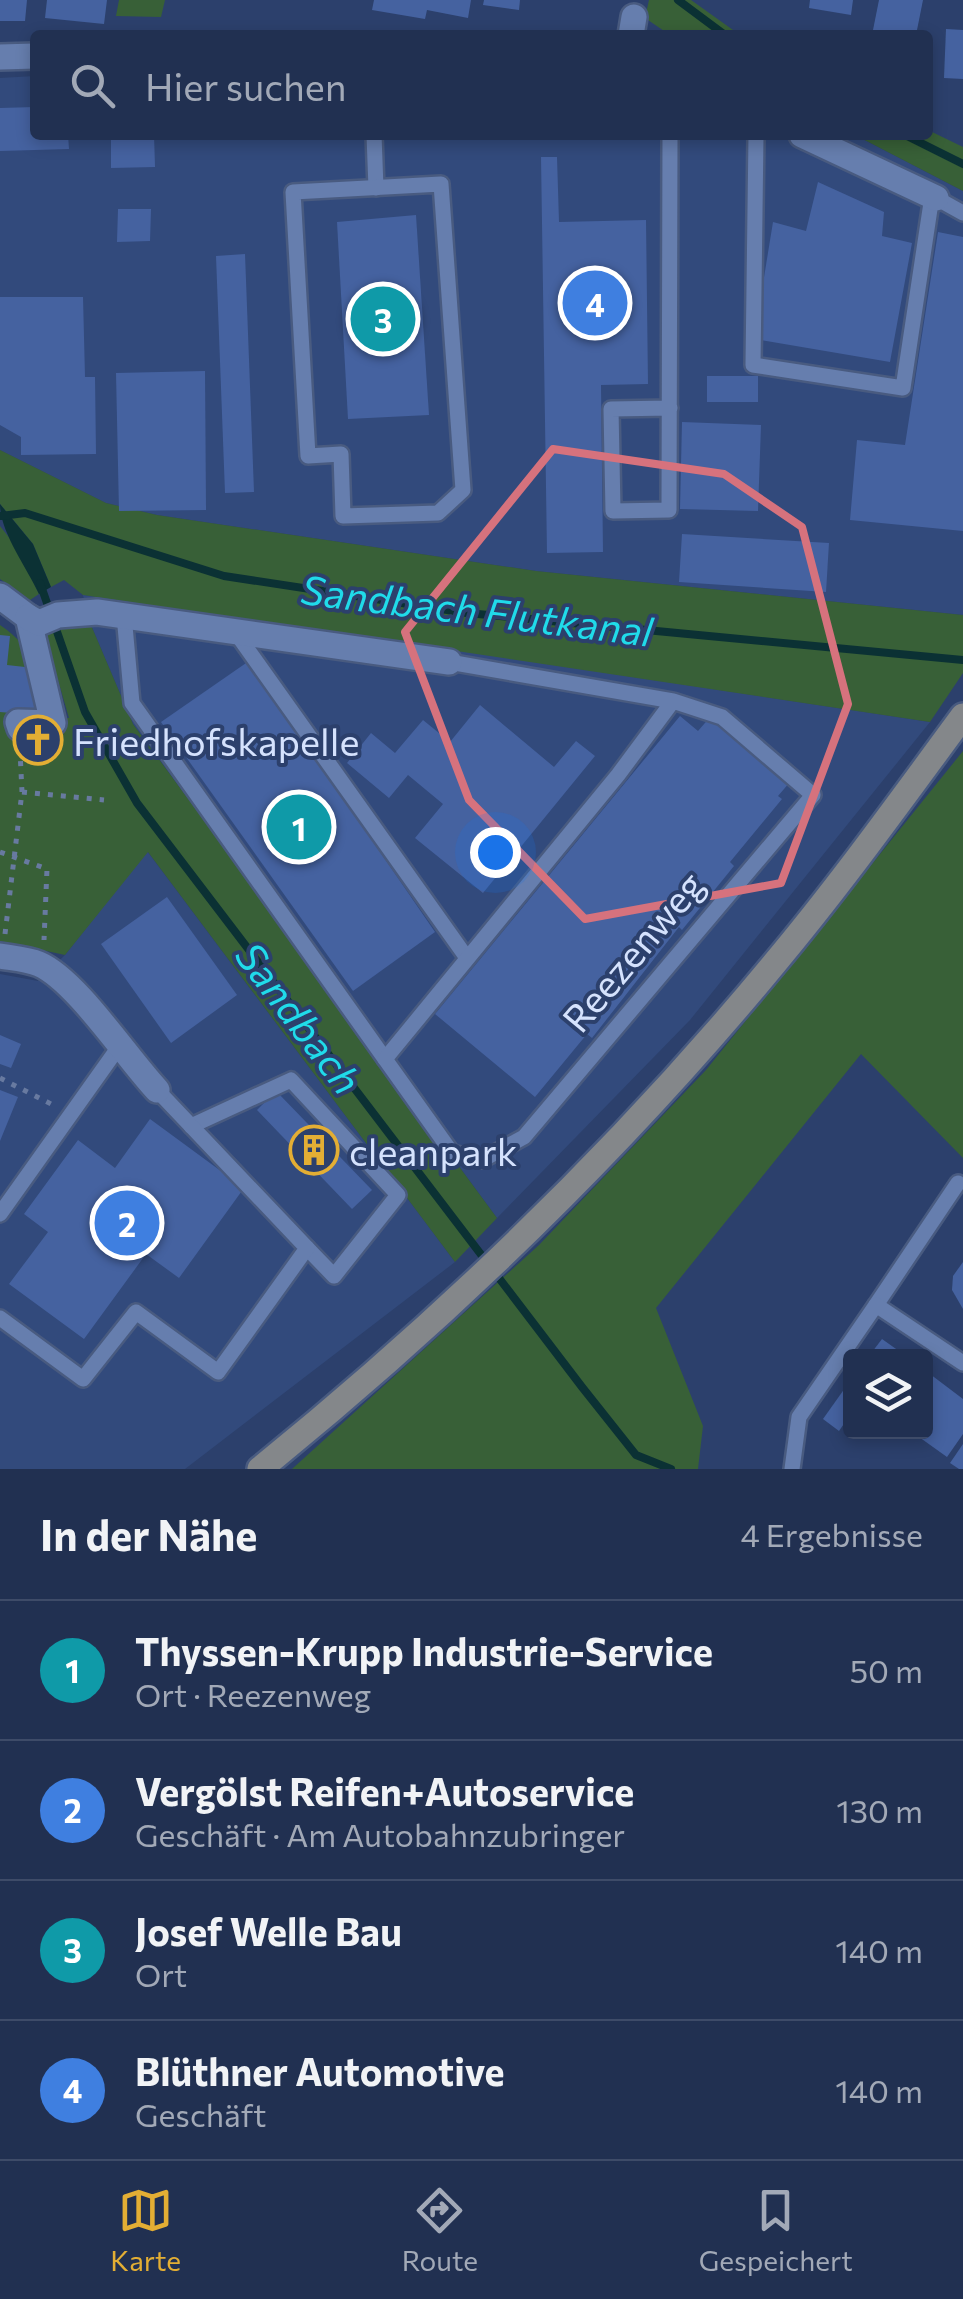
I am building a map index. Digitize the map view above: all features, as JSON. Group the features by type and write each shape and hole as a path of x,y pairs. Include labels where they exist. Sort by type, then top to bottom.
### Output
{"main road":[{"path":"260,1469 463,1292 527,1228 772,966 958,723"}],"street":[{"path":"0,57 30,56"},
{"path":"813,140 934,197"},
{"path":"0,596 42,618 53,723 18,722 20,728"},
{"name":"Reezenweg","path":"42,618 124,615 449,662"},
{"path":"2,946 72,985 118,1048 157,1090"}],"lane":[{"path":"374,140 376,188"},
{"path":"670,140 670,408 669,510 613,511 612,409 670,408"},
{"path":"756,140 752,366 903,388 934,197 963,212"},
{"path":"441,184 463,490 438,513 343,516 342,454 308,456 294,192 376,188 441,184"},
{"name":"Reezenweg","path":"124,615 132,704 452,1154 482,1160 524,1137 813,795 722,717 673,701 449,662"},
{"path":"236,633 467,958"},
{"path":"385,1059 618,775 673,701"},
{"path":"0,1214 118,1048"},
{"path":"157,1090 306,1248 334,1276 398,1195 291,1080 191,1126"},
{"path":"792,1469 799,1417 958,1184"},
{"path":"0,1318 83,1379 136,1312 218,1372 306,1248"},
{"path":"876,1305 963,1363"}],"path":[{"path":"2,946 22,792 20,728"},
{"path":"22,792 104,800"},
{"path":"0,852 47,869 44,943"},
{"path":"0,1078 70,1114"}],"highlighted area":[{"path":"553,449 724,474 802,527 848,704 781,883 585,919 469,800 405,632"}],"shaded area":[{"path":"30,76 30,140 865,140 963,191 963,615 536,571 157,515 106,503 0,450 0,78"},
{"path":"0,504 33,544 51,587 39,594 9,537"},
{"path":"83,595 930,722 690,1020 497,1218 133,724 88,618"},
{"path":"147,851 455,1262 185,1469 0,1469 0,974 38,981 65,955"}],"green space":[{"path":"119,0 165,0 161,17 116,16"},
{"path":"649,0 691,0 733,30 663,30 645,18"},
{"path":"933,132 963,147 963,191 865,140 933,140"},
{"path":"0,450 106,503 157,515 536,571 963,615 963,673 930,722 83,595 64,580 51,587 33,544 0,504"},
{"path":"0,526 18,549 39,594 30,600 0,579"},
{"path":"88,618 133,724 497,1218 455,1262 148,852 65,955 0,941 0,625 22,644 34,665 40,717 69,718 43,629"},
{"path":"963,751 963,1158 861,1054 656,1308 703,1426 698,1469 292,1469 539,1245 706,1070"}],"building":[{"path":"0,0 27,0 25,21 0,21"},
{"path":"47,0 107,0 104,24 45,18"},
{"path":"374,0 471,0 468,18 427,10 425,19 372,10"},
{"path":"484,0 520,0 519,10 483,5"},
{"path":"810,0 853,0 851,15 809,8"},
{"path":"879,0 923,0 917,30 873,30"},
{"path":"946,29 963,30 963,79 944,78"},
{"path":"30,107 30,140 68,140 69,149 0,151 0,108"},
{"path":"111,140 154,140 155,167 111,168"},
{"path":"541,157 557,157 559,222 646,220 648,384 601,385 603,552 547,553"},
{"path":"818,182 884,212 882,236 912,243 890,362 754,339 773,222 806,231"},
{"path":"118,209 151,209 150,241 117,242"},
{"path":"416,215 429,415 348,419 337,222"},
{"path":"938,232 963,237 963,531 850,520 857,440 905,445"},
{"path":"245,254 254,492 225,493 216,256"},
{"path":"0,297 83,297 85,377 95,377 96,454 21,455 21,437 0,425"},
{"path":"205,371 206,510 119,511 116,373"},
{"path":"707,376 758,376 758,402 707,402"},
{"path":"682,422 761,425 758,511 680,509"},
{"path":"682,534 829,543 826,592 679,582"},
{"path":"0,635 10,636 7,665 34,668 35,715 0,712"},
{"path":"249,661 435,932 353,991 161,722"},
{"path":"480,705 554,767 576,741 595,756 483,893 415,838 443,804 408,775 389,798 347,763 371,733 395,753 423,720 450,742"},
{"path":"680,716 698,731 711,716 790,782 778,796 782,799 730,862 734,866 682,930 679,927 592,1038 587,1034 535,1097 435,1014"},
{"name":"Friedhofskapelle","path":"22,726 55,727 54,753 21,752"},
{"path":"167,897 237,995 171,1043 101,944"},
{"path":"0,1035 21,1044 11,1068 0,1064"},
{"path":"0,1090 18,1097 0,1141"},
{"name":"cleanpark","path":"276,1091 372,1190 352,1209 257,1110"},
{"path":"150,1119 244,1188 179,1278 146,1254 84,1339 9,1284 48,1232 24,1214 78,1140 115,1168"},
{"path":"963,1262 963,1309 952,1290 953,1276"},
{"path":"882,1339 896,1349 874,1349"},
{"path":"933,1376 963,1399 963,1434 947,1457 922,1439 933,1439"},
{"path":"843,1391 843,1425 839,1431 823,1419"},
{"path":"963,1444 963,1469 959,1469 950,1463"}],"waterway":[{"path":"678,0 718,30"},
{"path":"915,140 963,164"},
{"name":"Sandbach Flutkanal","path":"1,516 25,513 224,576 467,613 963,660"},
{"name":"Sandbach","path":"40,583 85,712 137,803 636,1455 671,1469"}],"place":[{"name":"Blüthner Automotive","path":"595,303"},
{"name":"Josef Welle Bau","path":"383,319"},
{"name":"Friedhofskapelle","path":"38,740"},
{"name":"Thyssen-Krupp Industrie-Service","path":"299,827"},
{"name":"cleanpark","path":"314,1150"},
{"name":"Vergölst Reifen+Autoservice","path":"127,1223"}]}
